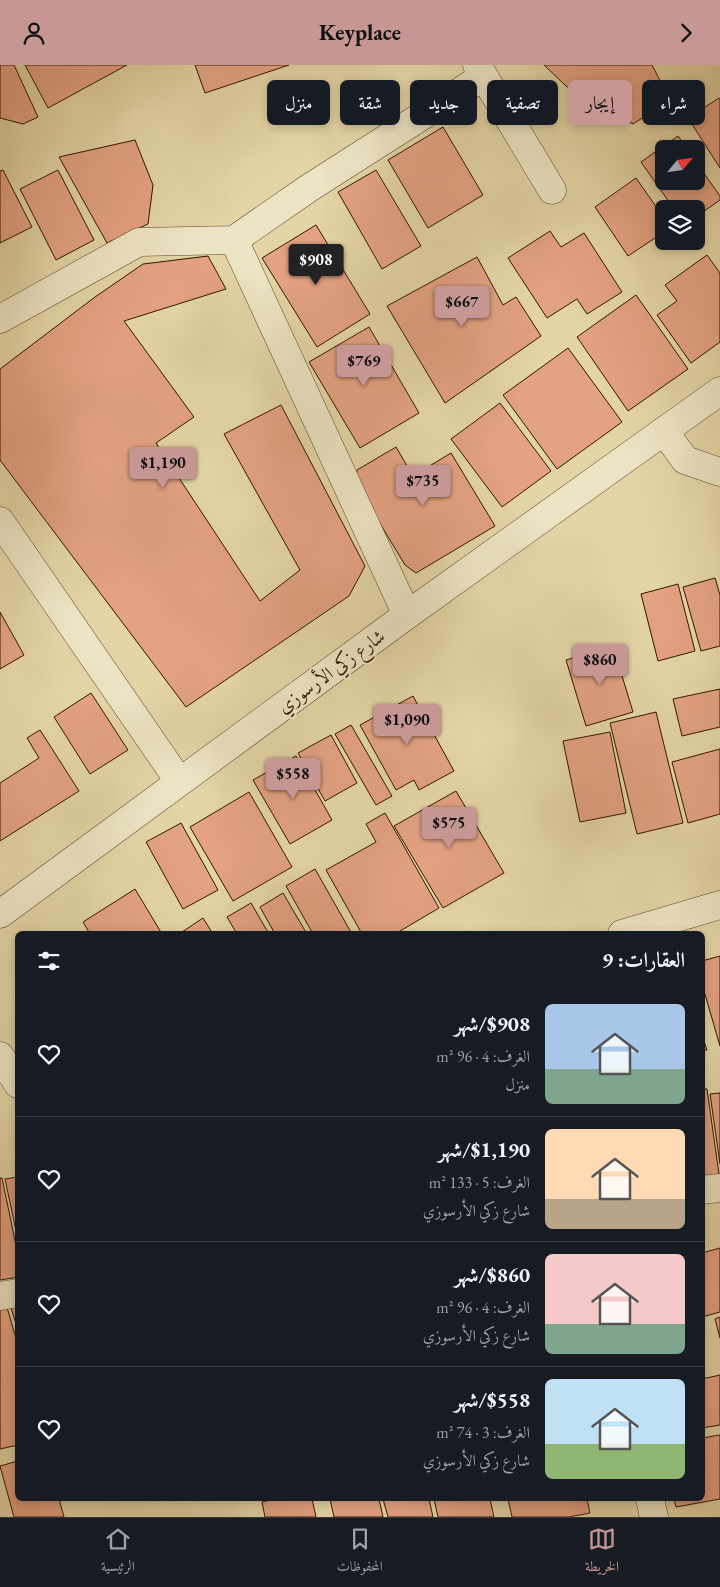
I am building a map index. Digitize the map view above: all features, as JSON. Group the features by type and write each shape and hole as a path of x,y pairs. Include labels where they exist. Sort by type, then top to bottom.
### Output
{"street":[{"path":"0,319 139,242 234,240 480,71 552,190"},
{"path":"234,240 407,615"},
{"name":"شارع زكي الأرسوزي","path":"0,914 407,615 720,391"},
{"path":"664,431 685,460 720,472"},
{"path":"0,521 179,781"},
{"path":"632,931 720,905"},
{"path":"0,1056 15,1079"},
{"path":"705,1190 720,1188"},
{"path":"0,1296 15,1294"},
{"path":"650,1501 654,1517"}],"building":[{"path":"0,65 14,65 38,117 23,124 0,118"},
{"path":"25,65 127,65 48,108"},
{"path":"195,65 289,65 205,93"},
{"path":"544,65 652,65 660,80 642,80 642,118 633,124 632,80 568,80 568,87"},
{"path":"719,98 720,168 705,145 705,140 702,140 692,125 705,125 705,107"},
{"path":"443,127 483,195 428,228 388,160"},
{"path":"678,136 681,140 672,140"},
{"path":"135,140 153,185 148,224 107,243 59,157"},
{"path":"655,152 655,182 641,162"},
{"path":"3,170 32,227 0,243 0,171"},
{"path":"58,170 94,240 56,260 20,189"},
{"path":"376,170 421,246 382,269 338,192"},
{"path":"705,175 720,196 720,200 705,211 705,200 668,200 661,190 705,190"},
{"path":"636,178 655,205 655,238 628,256 595,207"},
{"path":"316,225 370,314 317,347 262,258"},
{"path":"550,231 561,247 584,233 622,292 587,314 577,299 547,318 508,258"},
{"path":"707,255 720,273 720,342 691,363 657,315 677,301 665,285"},
{"path":"208,256 226,289 124,321 194,417 156,443 260,601 300,570 224,434 281,405 365,566 349,596 186,707 0,460 0,369 95,297 143,264"},
{"path":"477,257 503,305 516,297 541,336 445,403 387,306"},
{"path":"636,295 688,369 628,411 577,337"},
{"path":"369,327 419,413 360,448 309,362"},
{"path":"568,348 622,422 557,469 503,395"},
{"path":"500,403 551,471 502,507 451,439"},
{"path":"396,447 413,476 451,453 495,526 416,573 405,565 355,482 357,470"},
{"path":"715,578 720,595 720,646 701,651 683,587"},
{"path":"678,584 695,651 658,661 641,594"},
{"path":"0,612 24,655 0,669"},
{"path":"613,646 633,712 586,726 566,660"},
{"path":"720,689 720,727 682,736 673,699"},
{"path":"91,693 128,750 90,774 54,717"},
{"path":"413,696 454,771 419,790 414,780 396,790 360,725"},
{"path":"656,712 683,823 637,834 610,723"},
{"path":"351,725 392,796 376,805 335,734"},
{"path":"40,730 79,791 0,841 0,783 39,758 27,738"},
{"path":"610,732 626,813 580,822 563,741"},
{"path":"331,735 357,783 325,801 298,753"},
{"path":"720,749 720,814 688,823 672,762"},
{"path":"296,756 332,820 290,844 253,780"},
{"path":"456,791 504,873 443,908 394,826"},
{"path":"249,792 292,867 233,901 190,827"},
{"path":"385,813 439,908 400,931 360,931 326,870 376,842 366,824"},
{"path":"181,823 218,890 183,909 146,842"},
{"path":"315,869 350,931 311,931 286,886"},
{"path":"135,889 160,931 88,931 83,922"},
{"path":"283,893 305,931 273,931 260,907"},
{"path":"251,903 267,931 235,931 227,917"},
{"path":"203,918 211,931 184,931"},
{"path":"720,956 720,1046 705,994 705,960"},
{"path":"705,1089 707,1089 719,1174 705,1176"},
{"path":"720,1093 720,1164 710,1094"},
{"path":"15,1177 15,1226 5,1179"},
{"path":"0,1178 2,1178 15,1241 15,1278 0,1280"},
{"path":"720,1248 720,1312 705,1316 705,1252"},
{"path":"6,1304 15,1335 15,1446 0,1449 0,1306"},
{"path":"15,1304 15,1321 10,1305"},
{"path":"720,1317 720,1338 715,1319"},
{"path":"720,1375 720,1425 705,1428 705,1378"},
{"path":"720,1435 720,1499 676,1507 674,1501 705,1501 705,1438"},
{"path":"15,1462 15,1501 60,1501 64,1517 14,1517 0,1466"},
{"path":"312,1501 316,1517 265,1517 262,1502"},
{"path":"330,1501 379,1501 383,1517 334,1517"},
{"path":"384,1501 429,1501 433,1517 388,1517"},
{"path":"434,1501 490,1501 494,1517 438,1517"},
{"path":"508,1501 587,1501 590,1513 569,1517 512,1517"}]}
